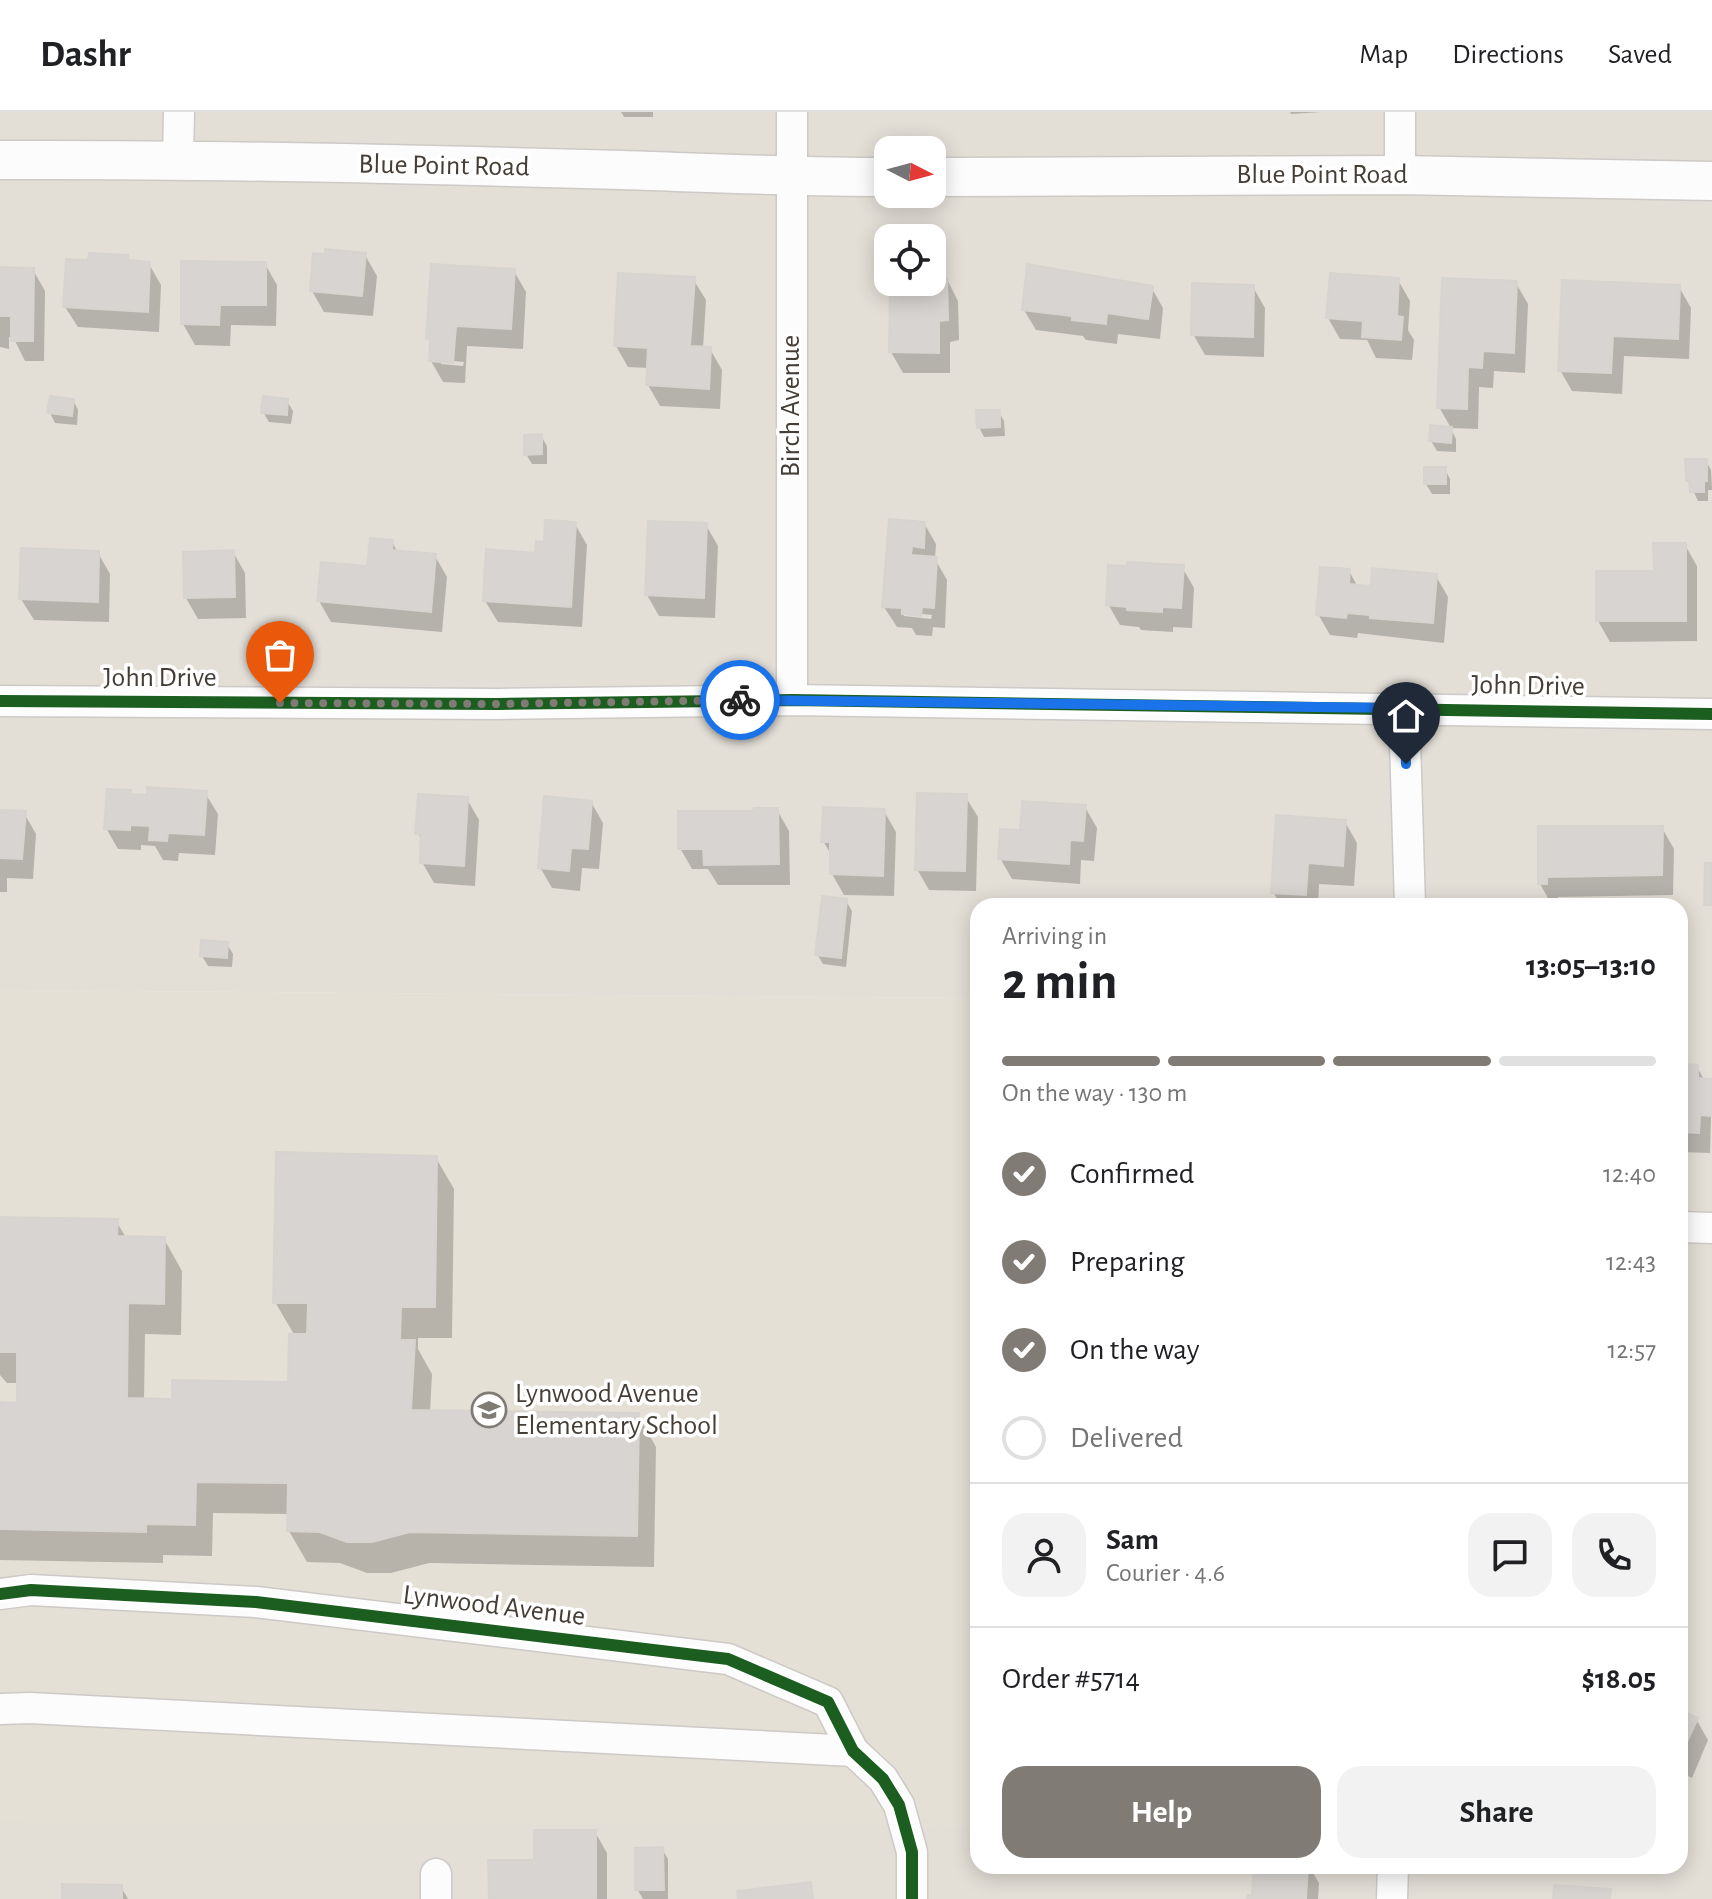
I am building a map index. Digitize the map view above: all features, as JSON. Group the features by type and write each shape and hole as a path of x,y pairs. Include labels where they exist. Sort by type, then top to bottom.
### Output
{"street":[{"path":"178,159 179,112"},
{"name":"Birch Avenue","path":"792,112 792,700"},
{"path":"1400,112 1400,175"},
{"name":"Blue Point Road","path":"0,160 178,159 874,177"},
{"name":"Blue Point Road","path":"946,177 1400,175 1712,181"},
{"name":"John Drive","path":"0,701 498,704 792,700 1712,714"},
{"path":"1404,708 1410,898"},
{"path":"1688,1227 1712,1228"},
{"name":"Lynwood Avenue","path":"0,1594 31,1590 261,1603 728,1659 828,1702 853,1751 883,1779 899,1805 912,1852 912,1899"},
{"path":"0,1709 853,1751"},
{"path":"1392,1899 1393,1874"}],"shaded area":[{"path":"0,112 1712,112 1712,1899 0,1899 0,1819 970,1824 970,1874 1688,1874 1688,898 970,898 970,998 0,990"},
{"name":"Lynwood Avenue Elementary School","path":"0,990 970,998 970,1826 0,1822"}],"building":[{"path":"325,249 366,253 362,296 310,291 313,253 325,254"},
{"path":"89,253 128,255 128,260 150,262 148,312 63,307 66,259 88,260"},
{"path":"181,261 266,262 266,305 220,305 219,325 181,324"},
{"path":"431,264 515,269 511,329 456,326 453,363 429,361 430,338 426,339"},
{"path":"1027,264 1153,286 1148,319 1107,313 1106,324 1022,310"},
{"path":"0,267 34,268 33,341 11,341 11,316 0,316"},
{"path":"618,273 695,277 690,346 711,347 709,389 646,385 648,348 614,346"},
{"path":"1330,273 1399,278 1397,316 1403,317 1401,340 1362,337 1363,321 1326,318"},
{"path":"947,278 948,320 939,321 939,353 889,352 890,296 946,296"},
{"path":"1442,278 1517,281 1514,353 1483,351 1482,368 1468,367 1467,409 1437,408"},
{"path":"1562,280 1680,285 1678,339 1613,336 1611,373 1558,371"},
{"path":"1192,283 1254,285 1253,337 1191,335"},
{"path":"50,396 74,399 72,416 47,413"},
{"path":"263,396 288,399 287,415 261,413"},
{"path":"976,410 1000,410 1000,427 977,428"},
{"path":"1430,425 1452,427 1451,443 1429,441"},
{"path":"542,434 542,454 524,455 524,435"},
{"path":"1685,459 1707,459 1704,492 1690,492"},
{"path":"1424,467 1446,467 1446,484 1424,484"},
{"path":"889,519 925,522 924,548 912,546 911,555 937,557 934,608 922,607 921,616 902,614 902,608 882,607"},
{"path":"545,520 576,522 571,607 483,601 486,549 535,553 536,541 544,542"},
{"path":"648,521 707,523 704,598 645,595"},
{"path":"370,538 393,540 392,550 436,554 431,612 317,601 321,562 367,566"},
{"path":"1653,543 1686,543 1686,621 1596,621 1596,571 1654,571"},
{"path":"21,548 99,551 98,602 19,599"},
{"path":"234,550 235,597 184,598 183,552"},
{"path":"1127,562 1184,565 1181,608 1162,607 1162,612 1106,605 1108,565 1127,566"},
{"path":"1320,567 1350,569 1349,584 1371,586 1372,568 1437,574 1433,623 1347,613 1346,618 1316,615"},
{"path":"147,787 207,791 204,835 168,833 167,841 149,840 150,826 130,825 130,830 104,829 107,789 131,790 130,794 147,795"},
{"path":"917,793 967,794 965,871 915,870"},
{"path":"418,794 468,797 464,866 420,863 421,834 415,834"},
{"path":"544,796 592,801 588,849 571,848 569,871 538,868"},
{"path":"1022,801 1086,805 1083,841 1070,840 1069,864 998,859 1000,829 1020,830"},
{"path":"823,807 885,809 883,876 830,874 830,842 821,842"},
{"path":"754,808 778,808 779,864 704,865 703,849 678,849 678,811 753,811"},
{"path":"0,810 26,811 22,859 0,858"},
{"path":"1276,815 1346,820 1343,866 1308,863 1306,895 1271,893"},
{"path":"1538,826 1663,826 1662,875 1547,877 1547,884 1538,884"},
{"path":"1705,863 1712,863 1712,905 1704,905"},
{"path":"822,896 847,899 841,958 815,955"},
{"path":"201,940 228,942 227,958 200,956"},
{"path":"1688,1064 1698,1065 1698,1078 1712,1079 1712,1116 1700,1115 1699,1133 1688,1132"},
{"path":"276,1152 437,1156 435,1307 401,1307 400,1340 415,1340 411,1410 639,1413 637,1536 410,1532 372,1542 347,1542 320,1532 287,1531 288,1483 196,1482 195,1525 146,1524 146,1532 0,1529 0,1402 17,1403 17,1352 0,1352 0,1217 118,1219 117,1236 165,1237 164,1304 128,1303 127,1398 172,1399 172,1380 288,1382 289,1334 307,1334 308,1303 273,1303"},
{"path":"1688,1714 1698,1718 1688,1740"},
{"path":"534,1830 596,1830 596,1899 489,1899 488,1860 534,1860"},
{"path":"663,1847 664,1890 635,1890 635,1848"},
{"path":"1253,1874 1308,1874 1306,1899 1247,1899 1248,1895 1252,1895"},
{"path":"811,1882 813,1899 738,1899 737,1891"},
{"path":"62,1884 122,1885 122,1899 62,1899"},
{"path":"1554,1885 1611,1889 1610,1899 1553,1899"}],"cycle path":[{"path":"0,701 498,704 792,700 1712,714"},
{"path":"0,1594 31,1590 256,1602 728,1659 828,1702 853,1751 883,1779 899,1805 912,1852 912,1899"}],"way so far":[{"path":"280,703 498,704 740,700"}],"place":[{"name":"Lynwood Avenue Elementary School","path":"489,1410"}],"route":[{"path":"740,700 1404,708 1406,764"}]}
